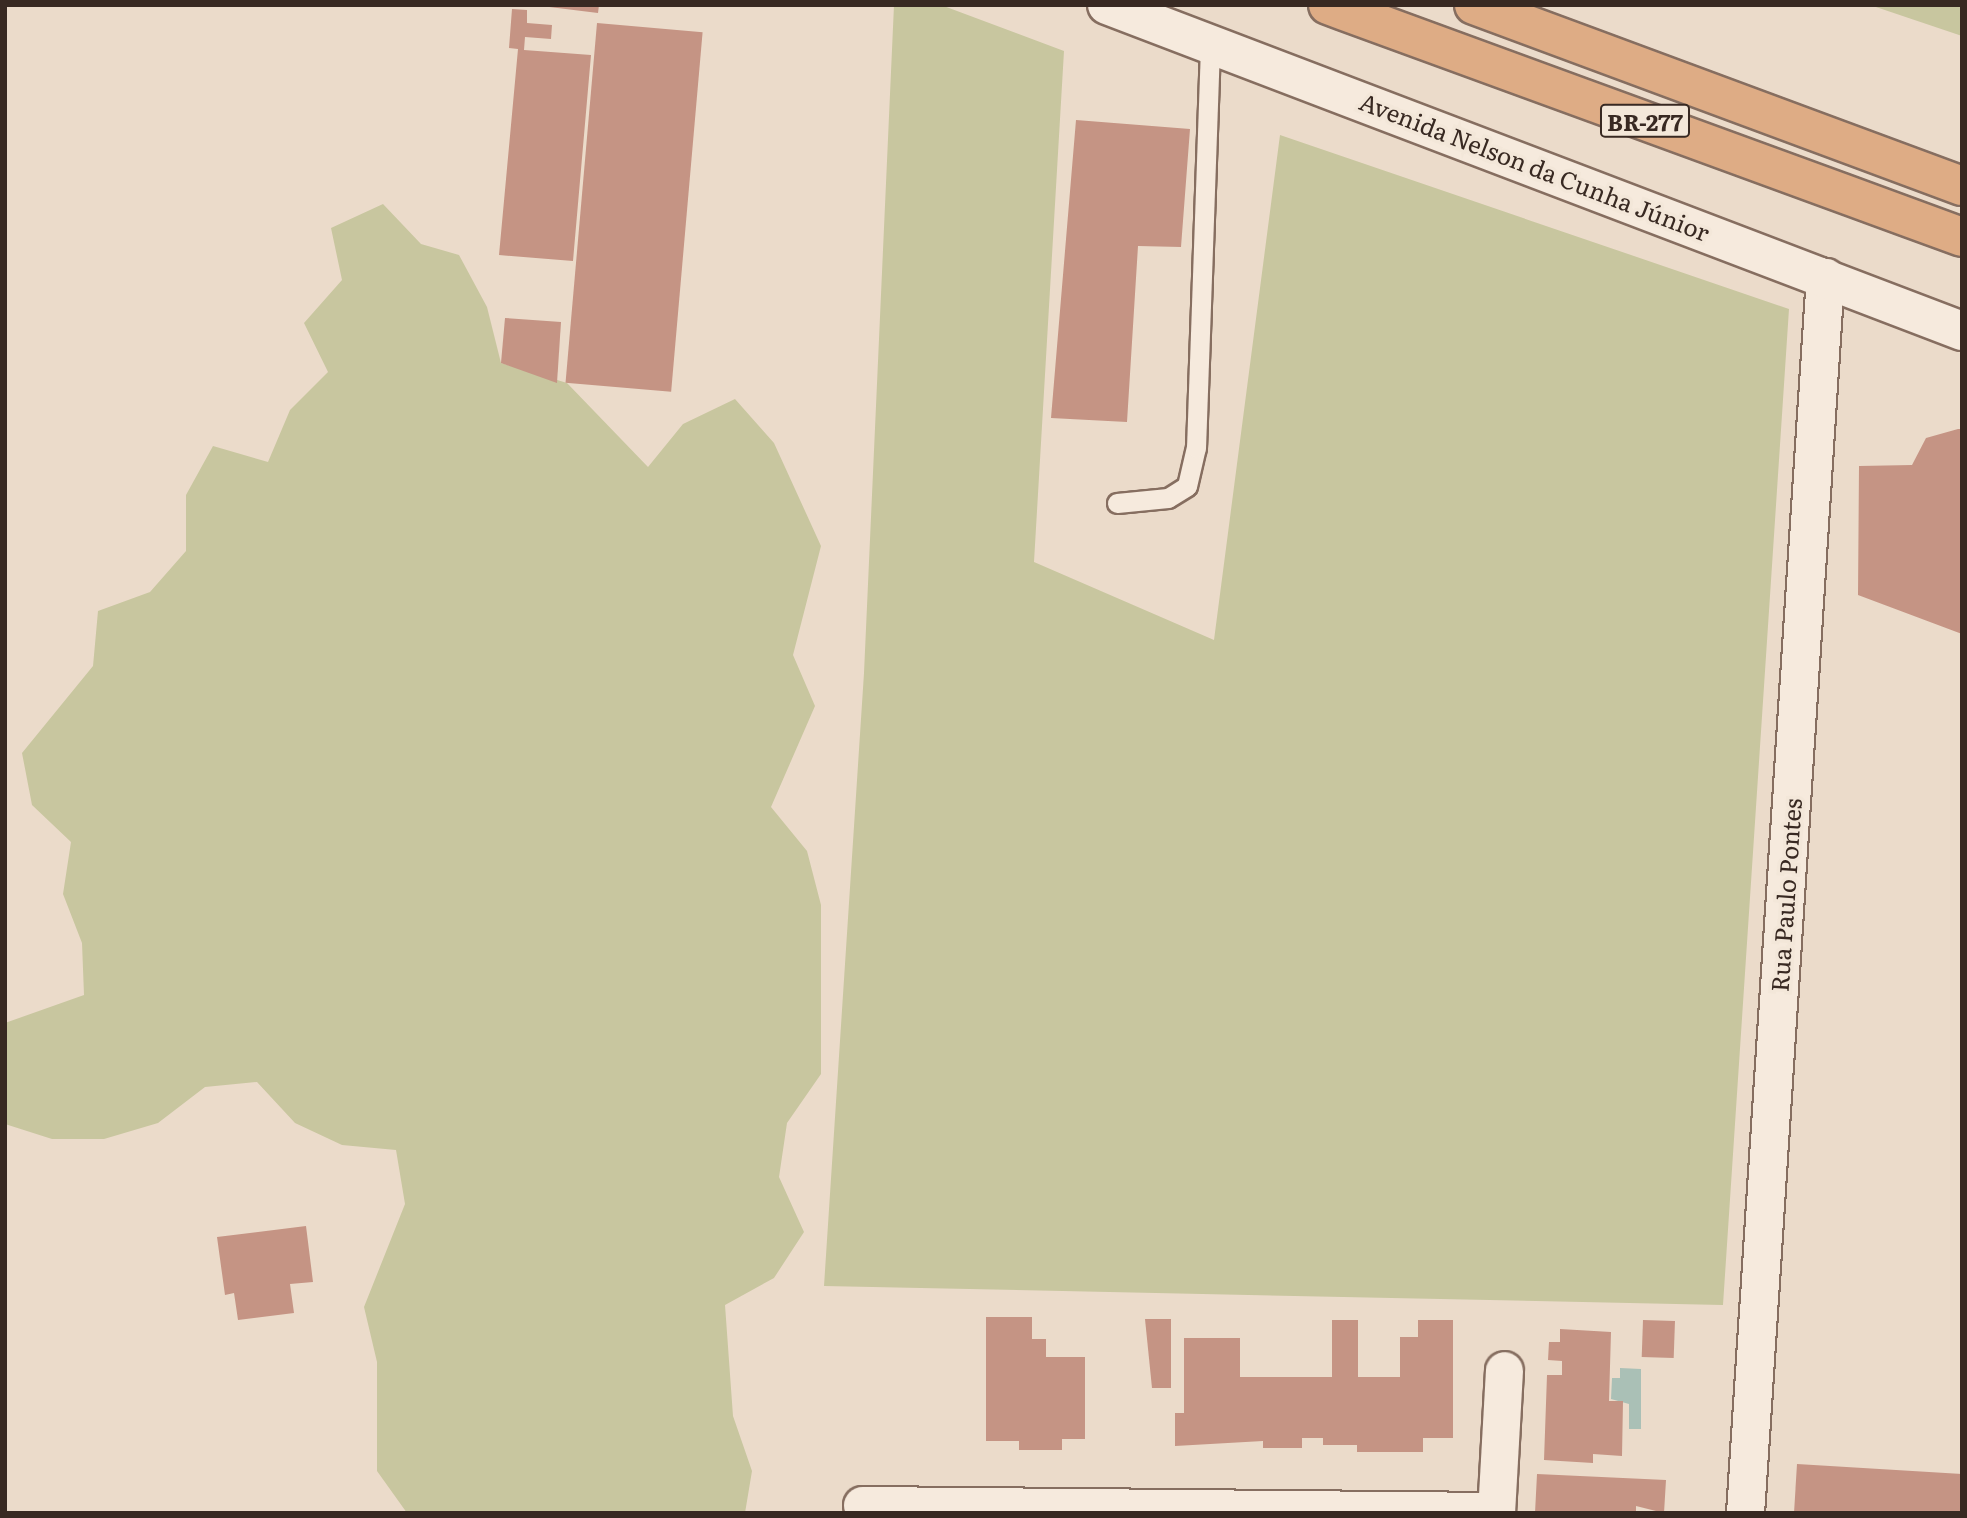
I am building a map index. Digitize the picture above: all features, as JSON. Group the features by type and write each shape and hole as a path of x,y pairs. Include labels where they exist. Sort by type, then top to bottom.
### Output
{"highway":[{"name":"BR-277","path":"1328,5 1962,237"},
{"name":"BR-277","path":"1474,5 1962,186"}],"street":[{"name":"Avenida Nelson da Cunha Júnior","path":"1107,5 1962,331"},
{"name":"Rua Paulo Pontes","path":"1745,1513 1825,277"},
{"path":"862,1505 1496,1512 1504,1370"}],"lane":[{"path":"1117,503 1168,498 1186,486 1196,448 1210,43"}],"shaded area":[{"path":"894,5 941,5 1064,51 1034,562 1214,640 1280,135 1789,309 1723,1305 824,1286 864,673"},
{"path":"1870,5 1962,5 1962,36"},
{"path":"383,204 421,244 459,255 487,307 501,363 567,383 648,467 683,424 735,399 774,443 821,546 793,655 815,706 771,807 807,851 821,905 821,1074 787,1123 779,1177 804,1232 774,1278 725,1305 733,1416 752,1471 745,1513 407,1513 377,1471 377,1362 364,1307 405,1204 396,1150 342,1145 295,1123 257,1082 205,1087 158,1123 104,1139 52,1139 5,1124 5,1023 84,995 82,943 63,894 71,842 32,805 22,753 93,666 98,611 150,592 186,551 186,495 213,446 268,462 290,410 328,372 304,323 342,280 331,228"},
{"path":"1620,1368 1641,1369 1641,1429 1629,1429 1629,1404 1611,1399 1612,1378 1620,1378"}],"building":[{"path":"533,5 599,5 598,13"},
{"path":"512,9 527,10 527,23 552,25 551,39 525,37 524,50 591,55 573,261 499,255 518,49 509,48"},
{"path":"597,23 703,32 671,392 566,383"},
{"path":"1076,120 1190,129 1181,247 1138,246 1127,422 1051,418"},
{"path":"505,318 561,322 557,383 501,363"},
{"path":"1962,429 1962,634 1858,595 1859,466 1912,465 1926,438"},
{"path":"306,1226 313,1282 290,1284 294,1313 238,1320 234,1293 225,1295 217,1237"},
{"path":"986,1317 1032,1317 1032,1339 1046,1339 1046,1357 1085,1357 1085,1439 1062,1439 1062,1450 1019,1450 1019,1441 986,1441"},
{"path":"1145,1319 1171,1319 1171,1388 1152,1388"},
{"path":"1332,1320 1358,1320 1358,1377 1400,1377 1400,1337 1418,1337 1418,1320 1453,1320 1453,1438 1423,1438 1423,1452 1357,1452 1357,1445 1323,1445 1323,1438 1302,1438 1302,1448 1263,1448 1263,1441 1175,1446 1175,1413 1184,1413 1184,1338 1240,1338 1240,1377 1332,1377"},
{"path":"1643,1320 1675,1321 1674,1358 1642,1357"},
{"path":"1560,1329 1611,1332 1609,1401 1623,1401 1622,1456 1593,1454 1593,1463 1544,1460 1547,1375 1562,1375 1562,1361 1548,1360 1549,1342 1560,1342"},
{"path":"1797,1464 1962,1474 1962,1513 1794,1513"},
{"path":"1537,1474 1666,1480 1664,1513 1636,1506 1636,1513 1535,1513"}]}
